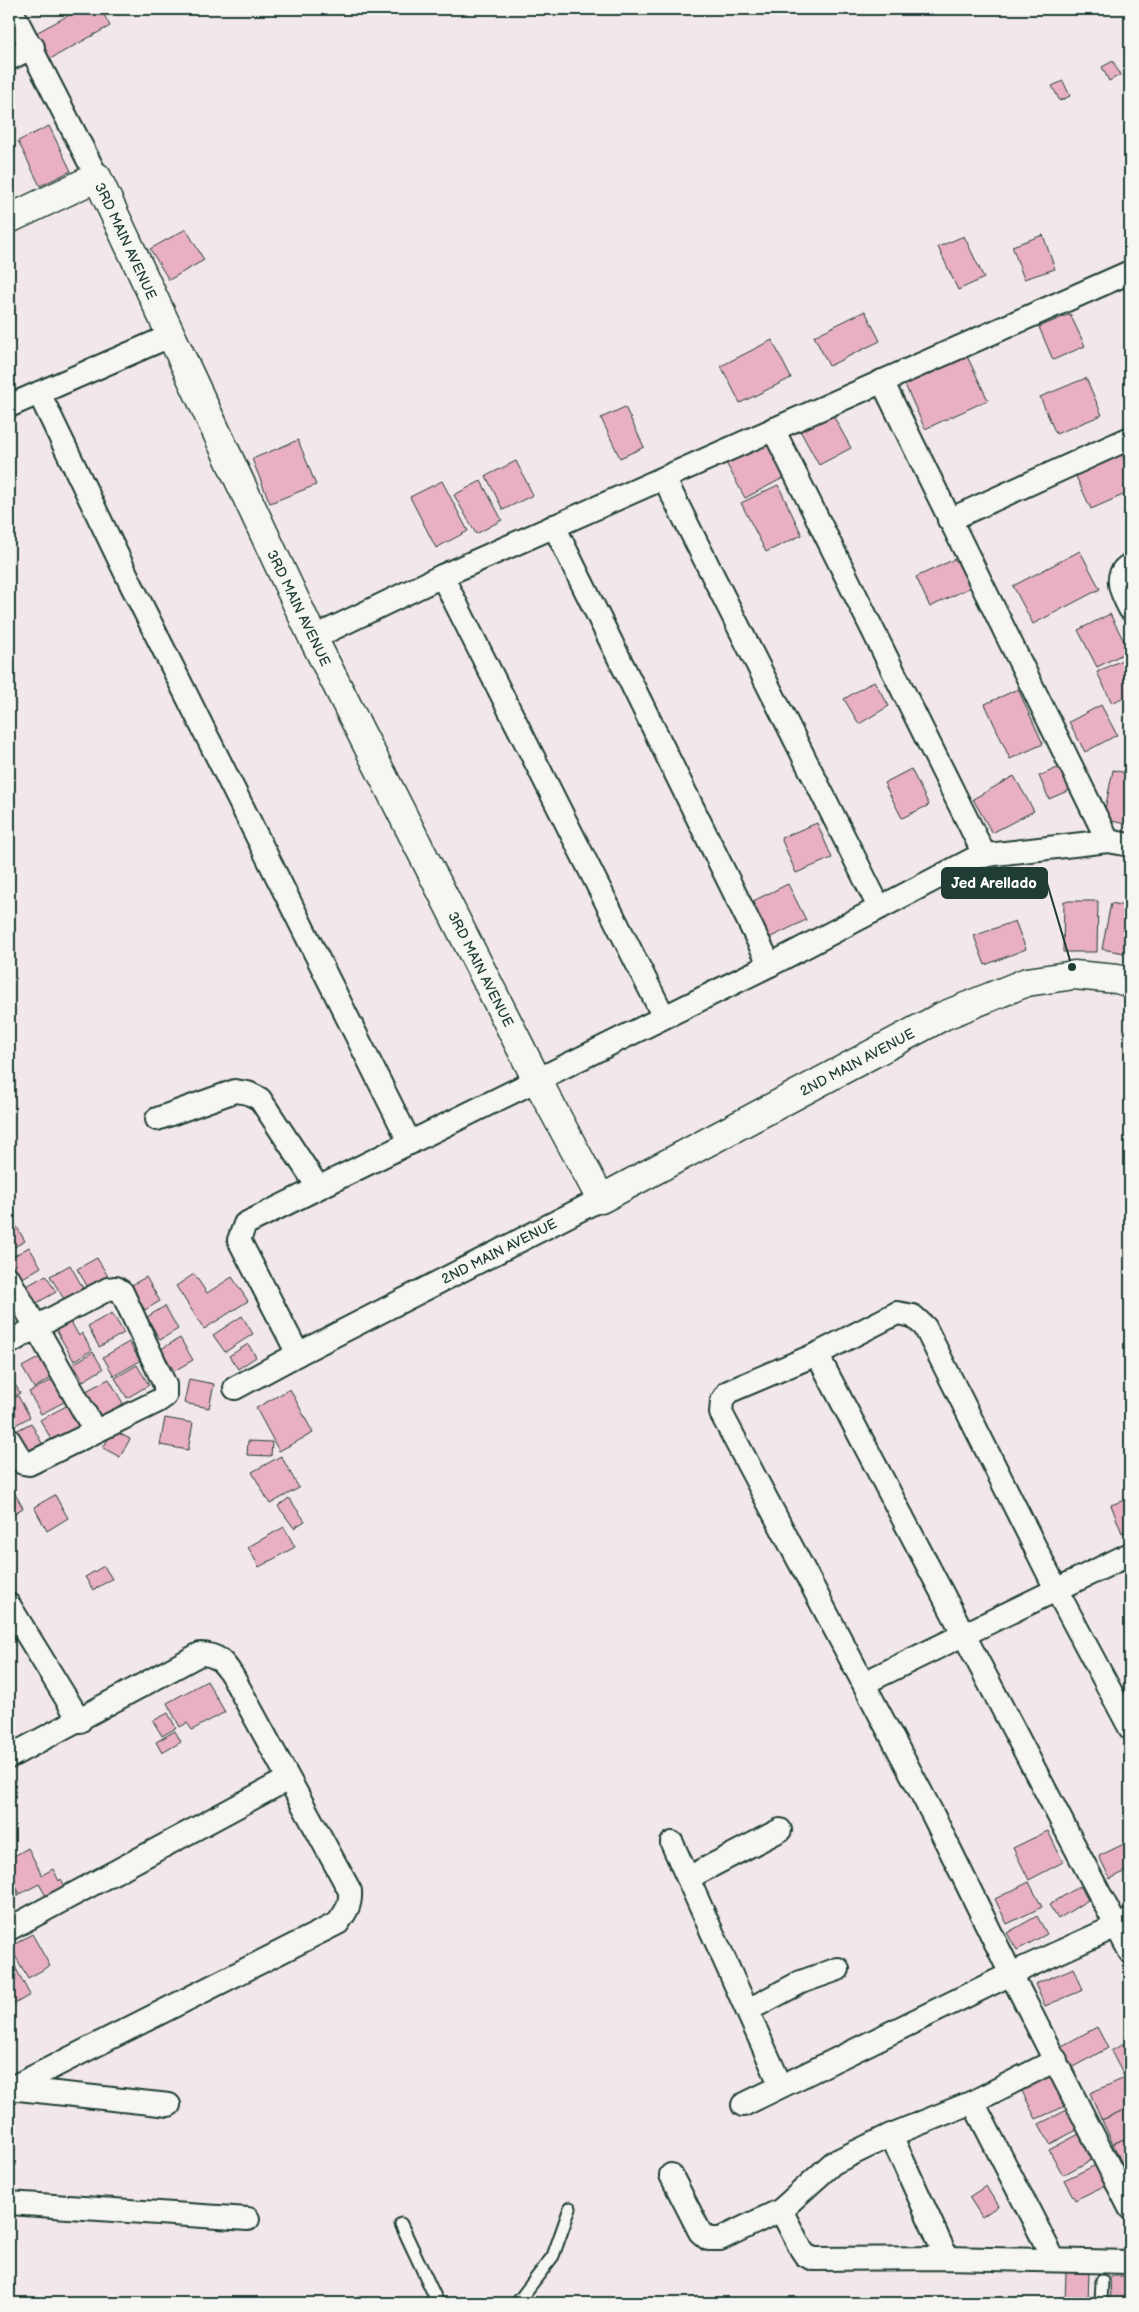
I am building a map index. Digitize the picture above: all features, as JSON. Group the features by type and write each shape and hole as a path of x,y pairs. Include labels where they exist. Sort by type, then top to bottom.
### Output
{"street":[{"name":"3RD MAIN AVENUE","path":"12,9 97,177 313,638 537,1080 601,1199"},
{"path":"9,59 32,47"},
{"path":"9,219 97,177"},
{"path":"313,638 442,576 1130,272"},
{"path":"9,406 170,336"},
{"path":"882,381 948,520 1108,840"},
{"path":"39,393 136,594 410,1143"},
{"path":"773,429 984,856"},
{"path":"948,520 1130,438"},
{"path":"664,478 879,907"},
{"path":"554,526 770,965"},
{"path":"1130,566 1125,568 1120,578 1121,591 1130,609"},
{"path":"442,576 664,1017"},
{"path":"298,1354 238,1240 245,1224 770,965 979,856 1108,840 1130,845"},
{"name":"2ND MAIN AVENUE","path":"235,1388 601,1199 952,1012 1027,982 1074,975 1118,979 1130,983"},
{"path":"157,1119 235,1092 248,1093 260,1099 318,1187"},
{"path":"9,1279 95,1431"},
{"path":"9,1342 108,1289 116,1288 122,1292 165,1385 165,1396 29,1464 23,1463 20,1460 9,1440"},
{"path":"1130,1728 1056,1589 925,1327 912,1316 897,1313 817,1354 728,1392 722,1401 721,1413 933,1815 1011,1974 1130,2208"},
{"path":"817,1354 965,1636 1124,1923 1130,1952"},
{"path":"864,1683 965,1636 1056,1589 1128,1555"},
{"path":"9,1606 11,1606 80,1721"},
{"path":"9,1757 80,1721 200,1654 211,1654 224,1662 350,1891 348,1909 338,1923 9,2088"},
{"path":"9,1929 288,1780"},
{"path":"688,1878 780,1830"},
{"path":"672,1843 781,2086"},
{"path":"743,2105 1011,1974 1124,1923"},
{"path":"748,2010 801,1982 838,1969"},
{"path":"671,2175 700,2232 708,2239 720,2239 781,2210 834,2163 891,2135 973,2102 1056,2060"},
{"path":"9,2088 170,2105"},
{"path":"973,2102 1054,2260"},
{"path":"891,2135 946,2258"},
{"path":"9,2203 248,2219"},
{"path":"781,2210 800,2249 805,2255 814,2260 946,2258 1130,2262"}],"lane":[{"path":"517,2303 553,2256 570,2208"},
{"path":"401,2224 438,2303"},
{"path":"1102,2281 1102,2303"}],"building":[{"path":"80,9 101,9 110,26 50,59 36,33"},
{"path":"1113,61 1120,75 1109,81 1102,67"},
{"path":"1063,81 1070,96 1060,101 1052,86"},
{"path":"49,126 71,171 40,186 18,141"},
{"path":"186,229 204,260 169,280 150,249"},
{"path":"1043,235 1055,269 1024,279 1012,246"},
{"path":"964,236 984,278 958,290 938,247"},
{"path":"865,311 880,341 829,366 814,336"},
{"path":"1070,314 1085,346 1053,360 1039,327"},
{"path":"772,340 791,378 740,403 721,366"},
{"path":"964,350 988,400 925,429 902,378"},
{"path":"1086,378 1102,415 1056,434 1040,397"},
{"path":"625,407 644,447 620,458 601,418"},
{"path":"830,410 851,448 819,465 798,427"},
{"path":"764,438 785,477 745,498 724,459"},
{"path":"298,440 316,485 270,503 252,459"},
{"path":"1121,452 1130,473 1130,492 1091,509 1074,472"},
{"path":"516,461 533,495 503,510 486,476"},
{"path":"442,481 468,531 436,548 410,497"},
{"path":"481,481 502,520 476,534 454,495"},
{"path":"778,485 802,535 766,552 741,503"},
{"path":"1080,551 1100,589 1033,624 1013,586"},
{"path":"957,558 971,587 930,607 916,577"},
{"path":"1110,614 1129,651 1097,667 1078,630"},
{"path":"1130,656 1130,694 1112,703 1097,672"},
{"path":"874,681 889,706 859,724 844,699"},
{"path":"1018,689 1043,744 1010,759 985,704"},
{"path":"1101,705 1117,735 1085,752 1069,722"},
{"path":"1062,766 1072,789 1049,799 1039,776"},
{"path":"911,769 929,805 902,818 884,783"},
{"path":"1113,770 1130,774 1130,825 1103,819"},
{"path":"1014,776 1034,811 992,833 973,799"},
{"path":"817,823 832,858 796,873 781,838"},
{"path":"788,884 806,920 769,938 751,902"},
{"path":"1064,901 1098,901 1097,952 1063,952"},
{"path":"1111,903 1130,907 1130,954 1102,949"},
{"path":"1015,921 1026,949 985,965 974,936"},
{"path":"14,1222 25,1241 9,1250 9,1224"},
{"path":"29,1247 41,1267 21,1279 9,1259"},
{"path":"97,1258 109,1278 89,1289 77,1269"},
{"path":"70,1265 83,1288 64,1299 50,1276"},
{"path":"194,1274 207,1293 232,1277 248,1301 204,1329 176,1286"},
{"path":"46,1275 56,1292 35,1304 25,1287"},
{"path":"146,1277 160,1301 145,1310 130,1286"},
{"path":"165,1306 178,1329 160,1340 147,1317"},
{"path":"112,1313 124,1333 99,1347 88,1326"},
{"path":"242,1316 253,1334 225,1352 213,1335"},
{"path":"71,1322 79,1336 82,1333 92,1350 74,1361 56,1330"},
{"path":"180,1338 193,1360 174,1371 161,1349"},
{"path":"129,1342 140,1361 114,1376 103,1357"},
{"path":"248,1344 256,1357 238,1369 229,1356"},
{"path":"93,1352 103,1369 83,1381 73,1364"},
{"path":"42,1356 53,1377 34,1388 22,1367"},
{"path":"137,1365 149,1385 127,1398 115,1378"},
{"path":"9,1374 20,1393 9,1400"},
{"path":"56,1378 68,1400 41,1414 29,1392"},
{"path":"109,1379 124,1405 102,1418 86,1391"},
{"path":"189,1379 214,1384 209,1408 184,1403"},
{"path":"290,1389 313,1433 279,1451 256,1408"},
{"path":"18,1396 30,1417 10,1428 9,1401"},
{"path":"70,1404 82,1426 53,1442 40,1420"},
{"path":"165,1418 193,1423 188,1450 160,1445"},
{"path":"31,1423 45,1449 27,1459 12,1433"},
{"path":"113,1430 130,1439 120,1457 103,1448"},
{"path":"248,1441 272,1442 271,1456 247,1455"},
{"path":"281,1456 299,1488 270,1504 252,1472"},
{"path":"11,1487 23,1508 9,1516 9,1488"},
{"path":"55,1495 68,1518 47,1531 34,1507"},
{"path":"289,1498 305,1521 294,1528 278,1506"},
{"path":"1130,1498 1130,1530 1122,1533 1111,1505"},
{"path":"284,1527 295,1547 259,1567 248,1547"},
{"path":"104,1566 112,1579 93,1590 85,1577"},
{"path":"207,1681 225,1712 192,1730 187,1723 180,1727 167,1703"},
{"path":"168,1713 176,1728 162,1736 153,1721"},
{"path":"175,1731 181,1742 162,1753 156,1742"},
{"path":"1048,1831 1063,1862 1029,1880 1013,1848"},
{"path":"1130,1841 1130,1869 1110,1879 1099,1856"},
{"path":"28,1848 42,1875 53,1869 59,1881 61,1879 66,1888 47,1898 39,1884 20,1894 9,1874 9,1859"},
{"path":"9,1878 19,1895 9,1901"},
{"path":"1029,1882 1042,1907 1007,1924 995,1899"},
{"path":"1080,1886 1088,1900 1058,1919 1049,1905"},
{"path":"1037,1916 1047,1934 1017,1950 1007,1933"},
{"path":"32,1934 50,1966 28,1978 10,1947"},
{"path":"13,1963 30,1995 11,2006 9,2001 9,1965"},
{"path":"1074,1968 1083,1990 1045,2006 1035,1984"},
{"path":"1097,2027 1108,2048 1071,2068 1060,2047"},
{"path":"1130,2040 1130,2072 1124,2076 1111,2051"},
{"path":"1051,2070 1068,2105 1036,2119 1019,2085"},
{"path":"1127,2077 1130,2086 1130,2107 1102,2120 1090,2093"},
{"path":"1130,2107 1130,2136 1113,2144 1102,2120"},
{"path":"1067,2110 1077,2130 1050,2144 1039,2124"},
{"path":"1079,2134 1093,2159 1063,2175 1049,2150"},
{"path":"1130,2136 1130,2173 1127,2174 1113,2144"},
{"path":"1096,2165 1106,2185 1075,2200 1064,2180"},
{"path":"986,2186 998,2206 982,2217 969,2197"},
{"path":"1066,2271 1089,2271 1088,2303 1065,2303"},
{"path":"1110,2276 1130,2276 1130,2303 1111,2303"}],"place":[{"name":"Jed Arellado","path":"1072,967"}]}
